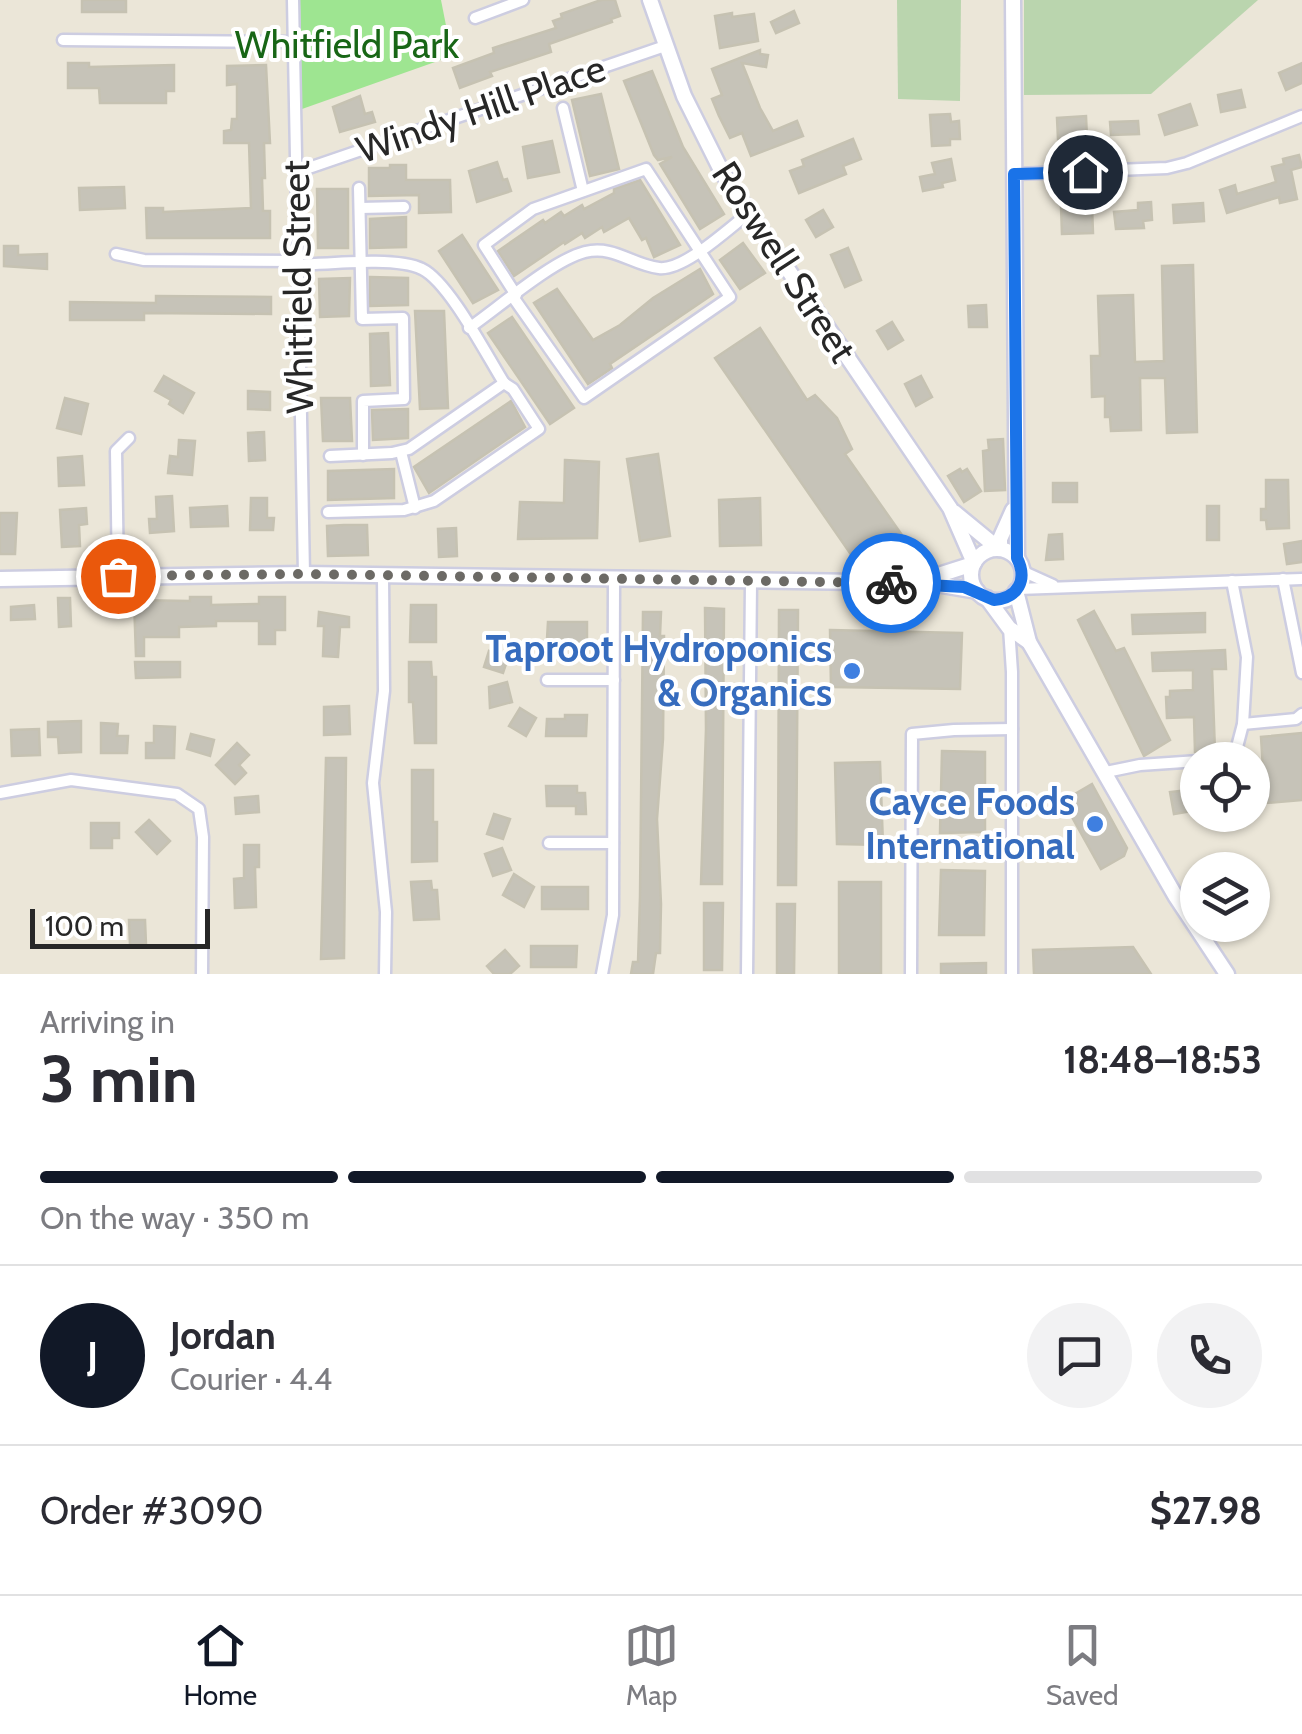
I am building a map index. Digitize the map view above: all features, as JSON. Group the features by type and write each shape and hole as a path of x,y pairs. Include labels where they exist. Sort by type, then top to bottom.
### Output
{"street":[{"name":"Whitfield Street","path":"293,0 304,574"},
{"path":"474,18 523,0"},
{"name":"Roswell Street","path":"650,0 706,143 950,508 974,564"},
{"path":"1013,0 1020,565 1017,590 1032,646 1176,897 1227,974"},
{"path":"63,40 294,42"},
{"name":"Windy Hill Place","path":"297,172 666,46"},
{"path":"562,108 583,190"},
{"path":"1014,174 1168,168 1302,116"},
{"path":"646,169 730,297 584,398 484,245 533,209 583,190 646,169"},
{"path":"359,188 362,320 402,318 404,383 404,399 363,401 363,454"},
{"path":"360,208 404,207"},
{"path":"469,328 564,261 584,252 614,252 660,268 676,265 750,213"},
{"path":"116,254 144,260 402,263 422,268 444,288 504,384 513,389 539,429 442,496 414,508 328,512"},
{"path":"330,456 401,452 504,384"},
{"path":"118,576 116,451 129,438"},
{"path":"401,452 414,508"},
{"path":"999,549 1018,490"},
{"name":"Roswell Street","path":"950,508 999,549"},
{"path":"916,583 974,564 987,551 999,549 1054,586"},
{"path":"974,564 971,578 982,594 1009,628 1032,646"},
{"path":"0,578 304,574 916,583 1000,600 1017,590 1054,586 1302,579"},
{"path":"383,577 384,691 373,784 386,912 385,974"},
{"path":"602,974 612,915 614,580"},
{"path":"1283,580 1302,673"},
{"path":"1232,581 1247,657 1239,742"},
{"path":"747,974 752,583"},
{"path":"1009,628 1012,974"},
{"path":"1012,672 1032,646"},
{"path":"547,680 614,680"},
{"path":"1243,724 1296,719 1302,714"},
{"path":"911,974 912,734 1012,730"},
{"path":"1106,772 1180,763"},
{"path":"0,794 71,780 177,794 199,809 203,837 202,974"},
{"path":"549,843 613,843"}],"green space":[{"name":"Whitfield Park","path":"300,0 441,0 452,56 302,109"},
{"path":"897,0 961,0 960,101 898,99"},
{"path":"1024,0 1258,0 1151,94 1024,95"}],"building":[{"path":"82,0 126,0 126,12 82,12"},
{"path":"601,0 615,0 620,16 549,44 551,52 490,72 492,76 460,88 453,68 494,53 493,48 556,28 553,21 562,18 561,14"},
{"path":"794,11 799,23 776,33 771,22"},
{"path":"732,13 732,17 754,14 758,41 720,48 715,16"},
{"path":"760,50 760,54 768,55 766,67 742,63 760,108 773,131 797,121 803,136 751,156 742,133 730,138 719,116 712,99 722,95 712,69"},
{"path":"68,63 89,63 89,67 174,65 174,91 166,91 166,103 100,103 99,88 68,88"},
{"path":"1302,63 1302,83 1286,90 1279,73"},
{"path":"266,65 270,143 264,143 262,178 263,211 270,211 270,238 147,238 146,208 163,208 163,212 251,208 249,143 224,143 224,131 231,130 232,119 237,119 237,84 227,85 227,66"},
{"path":"652,71 683,147 724,214 700,229 660,164 672,157 658,160 654,155 624,81"},
{"path":"1241,90 1245,107 1221,112 1218,95"},
{"path":"601,94 619,169 590,176 572,100"},
{"path":"360,96 365,114 372,112 375,122 340,132 333,107"},
{"path":"1190,104 1197,125 1165,135 1159,115"},
{"path":"950,114 951,122 959,121 960,139 950,139 950,145 932,146 930,115"},
{"path":"1086,116 1087,138 1058,139 1057,118"},
{"path":"1138,121 1139,134 1111,135 1110,122"},
{"path":"853,139 861,159 843,166 846,174 799,193 790,171 804,166 802,160"},
{"path":"552,141 559,172 528,178 523,147"},
{"path":"1299,155 1302,167 1291,170 1297,199 1280,203 1279,197 1227,213 1220,190 1235,185 1237,194 1276,182 1272,167"},
{"path":"951,159 955,180 923,191 920,177 935,174 932,163"},
{"path":"497,162 511,191 477,202 469,171"},
{"path":"406,165 406,180 450,180 451,212 419,213 419,195 369,196 369,168"},
{"path":"640,180 680,245 654,257 646,238 642,240 629,218 604,232 602,227 585,238 582,233 564,242 514,276 498,251 543,220 545,223 561,212 564,216 582,205 584,209 614,193 614,189"},
{"path":"124,187 125,208 80,210 79,188"},
{"path":"317,189 348,189 348,248 318,248"},
{"path":"1151,202 1152,220 1143,221 1144,228 1116,229 1114,212 1138,210 1138,203"},
{"path":"1203,203 1204,221 1174,223 1173,205"},
{"path":"1061,206 1092,206 1093,233 1062,234"},
{"path":"823,210 833,227 816,237 806,220"},
{"path":"406,217 406,247 370,248 370,219"},
{"path":"462,235 498,290 473,303 439,251"},
{"path":"743,243 765,273 740,289 720,260"},
{"path":"4,246 18,246 18,255 47,254 47,269 4,266"},
{"path":"848,248 861,280 845,287 831,255"},
{"path":"1193,265 1197,432 1167,433 1165,378 1140,378 1141,430 1111,431 1110,417 1105,417 1105,396 1092,397 1091,356 1100,356 1098,296 1133,295 1135,362 1164,361 1162,266"},
{"path":"700,269 713,294 610,364 612,368 588,384 534,303 557,289 593,340"},
{"path":"370,277 408,278 408,305 370,306"},
{"path":"350,278 349,316 320,317 319,279"},
{"path":"156,296 271,297 271,314 144,313 144,320 70,320 70,302 156,303"},
{"path":"986,305 987,327 969,327 968,306"},
{"path":"415,311 444,311 448,408 420,409"},
{"path":"512,317 574,408 550,424 488,333"},
{"path":"892,322 903,340 888,349 877,331"},
{"path":"760,328 807,400 815,395 837,418 852,449 845,454 909,545 864,547 852,556 715,358"},
{"path":"388,333 390,385 371,386 370,334"},
{"path":"164,376 194,393 183,413 155,391"},
{"path":"921,376 932,397 916,406 905,384"},
{"path":"248,391 270,392 270,410 248,409"},
{"path":"65,398 88,404 81,434 57,428"},
{"path":"321,398 350,398 352,441 323,441"},
{"path":"511,401 525,427 429,493 414,467"},
{"path":"408,409 408,438 373,440 372,410"},
{"path":"264,432 265,460 249,461 248,433"},
{"path":"1003,439 1005,490 985,491 983,451 989,450 988,440"},
{"path":"179,440 195,441 192,475 168,473 170,456 178,457"},
{"path":"658,454 670,536 640,541 627,459"},
{"path":"82,456 84,485 59,486 58,458"},
{"path":"565,460 599,462 597,538 518,539 520,502 564,503"},
{"path":"394,469 394,498 328,500 328,471"},
{"path":"967,469 981,491 964,502 948,476"},
{"path":"1266,480 1288,480 1289,528 1267,529 1266,520 1261,520 1261,509 1266,509"},
{"path":"1053,483 1077,483 1077,502 1053,502"},
{"path":"172,496 174,531 150,533 149,519 157,519 156,497"},
{"path":"251,498 267,498 267,518 274,518 273,530 250,530"},
{"path":"760,498 761,545 720,546 719,500"},
{"path":"227,506 228,526 191,527 190,508"},
{"path":"1207,506 1219,506 1219,540 1207,540"},
{"path":"86,508 87,524 79,525 80,546 62,547 60,510"},
{"path":"0,513 17,513 15,554 0,554"},
{"path":"367,525 368,555 328,556 327,526"},
{"path":"456,528 457,556 439,557 438,529"},
{"path":"1062,534 1063,559 1046,560 1049,535"},
{"path":"1302,541 1302,562 1287,564 1284,544"},
{"path":"190,597 211,597 211,605 259,604 259,597 285,597 285,630 275,630 275,644 259,644 259,621 216,621 216,626 179,627 179,637 144,637 144,656 136,656 134,600 190,601"},
{"path":"58,598 70,598 71,626 59,627"},
{"path":"34,605 35,619 11,620 11,607"},
{"path":"411,605 436,605 436,642 410,642"},
{"path":"705,608 724,609 722,884 701,884"},
{"path":"779,610 798,610 796,885 778,885"},
{"path":"1094,611 1116,651 1124,648 1170,740 1144,756 1078,620"},
{"path":"319,612 349,617 349,627 340,627 338,657 323,656 324,626 318,626"},
{"path":"643,612 661,612 660,636 664,636 657,819 660,953 656,953 653,974 631,974 633,962 638,962"},
{"path":"1205,613 1205,632 1133,634 1132,615"},
{"path":"548,622 587,622 587,644 547,639"},
{"path":"830,630 962,633 960,689 831,687"},
{"path":"1225,650 1226,669 1212,669 1215,742 1195,742 1194,717 1167,718 1166,697 1170,697 1170,691 1193,690 1193,670 1153,671 1152,653"},
{"path":"489,651 508,658 503,673 484,667"},
{"path":"135,662 180,662 180,677 136,678"},
{"path":"409,662 431,662 432,677 436,677 436,743 415,743"},
{"path":"507,682 512,702 490,708 489,687"},
{"path":"349,706 350,734 324,735 324,707"},
{"path":"520,708 536,718 526,736 509,726"},
{"path":"565,715 587,715 586,736 546,736 547,719 565,719"},
{"path":"81,721 81,752 59,753 58,737 48,737 48,722"},
{"path":"101,723 118,724 117,736 128,736 127,753 101,753"},
{"path":"154,726 175,727 174,758 146,758 146,743 154,743"},
{"path":"39,729 40,755 12,756 11,730"},
{"path":"1302,733 1302,800 1270,803 1270,742 1261,742 1261,737"},
{"path":"191,734 214,740 210,756 187,749"},
{"path":"237,743 249,755 239,765 246,773 235,784 216,765"},
{"path":"942,751 985,752 985,832 940,833"},
{"path":"326,758 346,758 344,958 321,959"},
{"path":"880,762 883,845 837,844 835,763"},
{"path":"412,770 433,770 437,861 412,862"},
{"name":"Cayce Foods International","path":"1092,784 1127,848 1124,856 1101,869 1063,801"},
{"path":"546,786 577,786 577,793 585,793 586,814 576,814 576,806 547,806"},
{"path":"1180,791 1180,813 1174,814 1170,792"},
{"path":"258,796 259,812 236,814 235,798"},
{"path":"494,814 510,819 503,839 487,834"},
{"path":"149,820 170,841 157,854 136,832"},
{"path":"91,823 119,823 119,838 112,838 112,848 91,848"},
{"path":"244,845 259,845 256,907 235,908 234,879 244,878"},
{"path":"502,848 511,870 493,876 485,854"},
{"path":"941,870 985,871 984,935 939,935"},
{"path":"514,874 534,887 524,907 503,895"},
{"path":"431,881 432,890 437,890 439,919 414,920 411,882"},
{"path":"839,882 881,882 881,974 839,974"},
{"path":"542,887 588,887 588,909 542,909"},
{"path":"704,903 723,903 722,970 704,970"},
{"path":"777,904 795,904 794,974 777,974"},
{"path":"129,920 145,920 146,944 130,945"},
{"path":"531,946 577,946 576,967 531,967"},
{"path":"1133,947 1151,974 1034,974 1033,950"},
{"path":"505,950 519,966 510,974 494,974 487,966"},
{"path":"986,963 986,974 941,974 941,964"}],"way so far":[{"path":"118,576 304,574 891,583"}],"place":[{"name":"Taproot Hydroponics & Organics","path":"852,671"},
{"name":"Cayce Foods International","path":"1095,824"}],"route":[{"path":"891,583 964,587 994,600 1013,595 1021,584 1017,558 1014,174 1085,172"}]}
